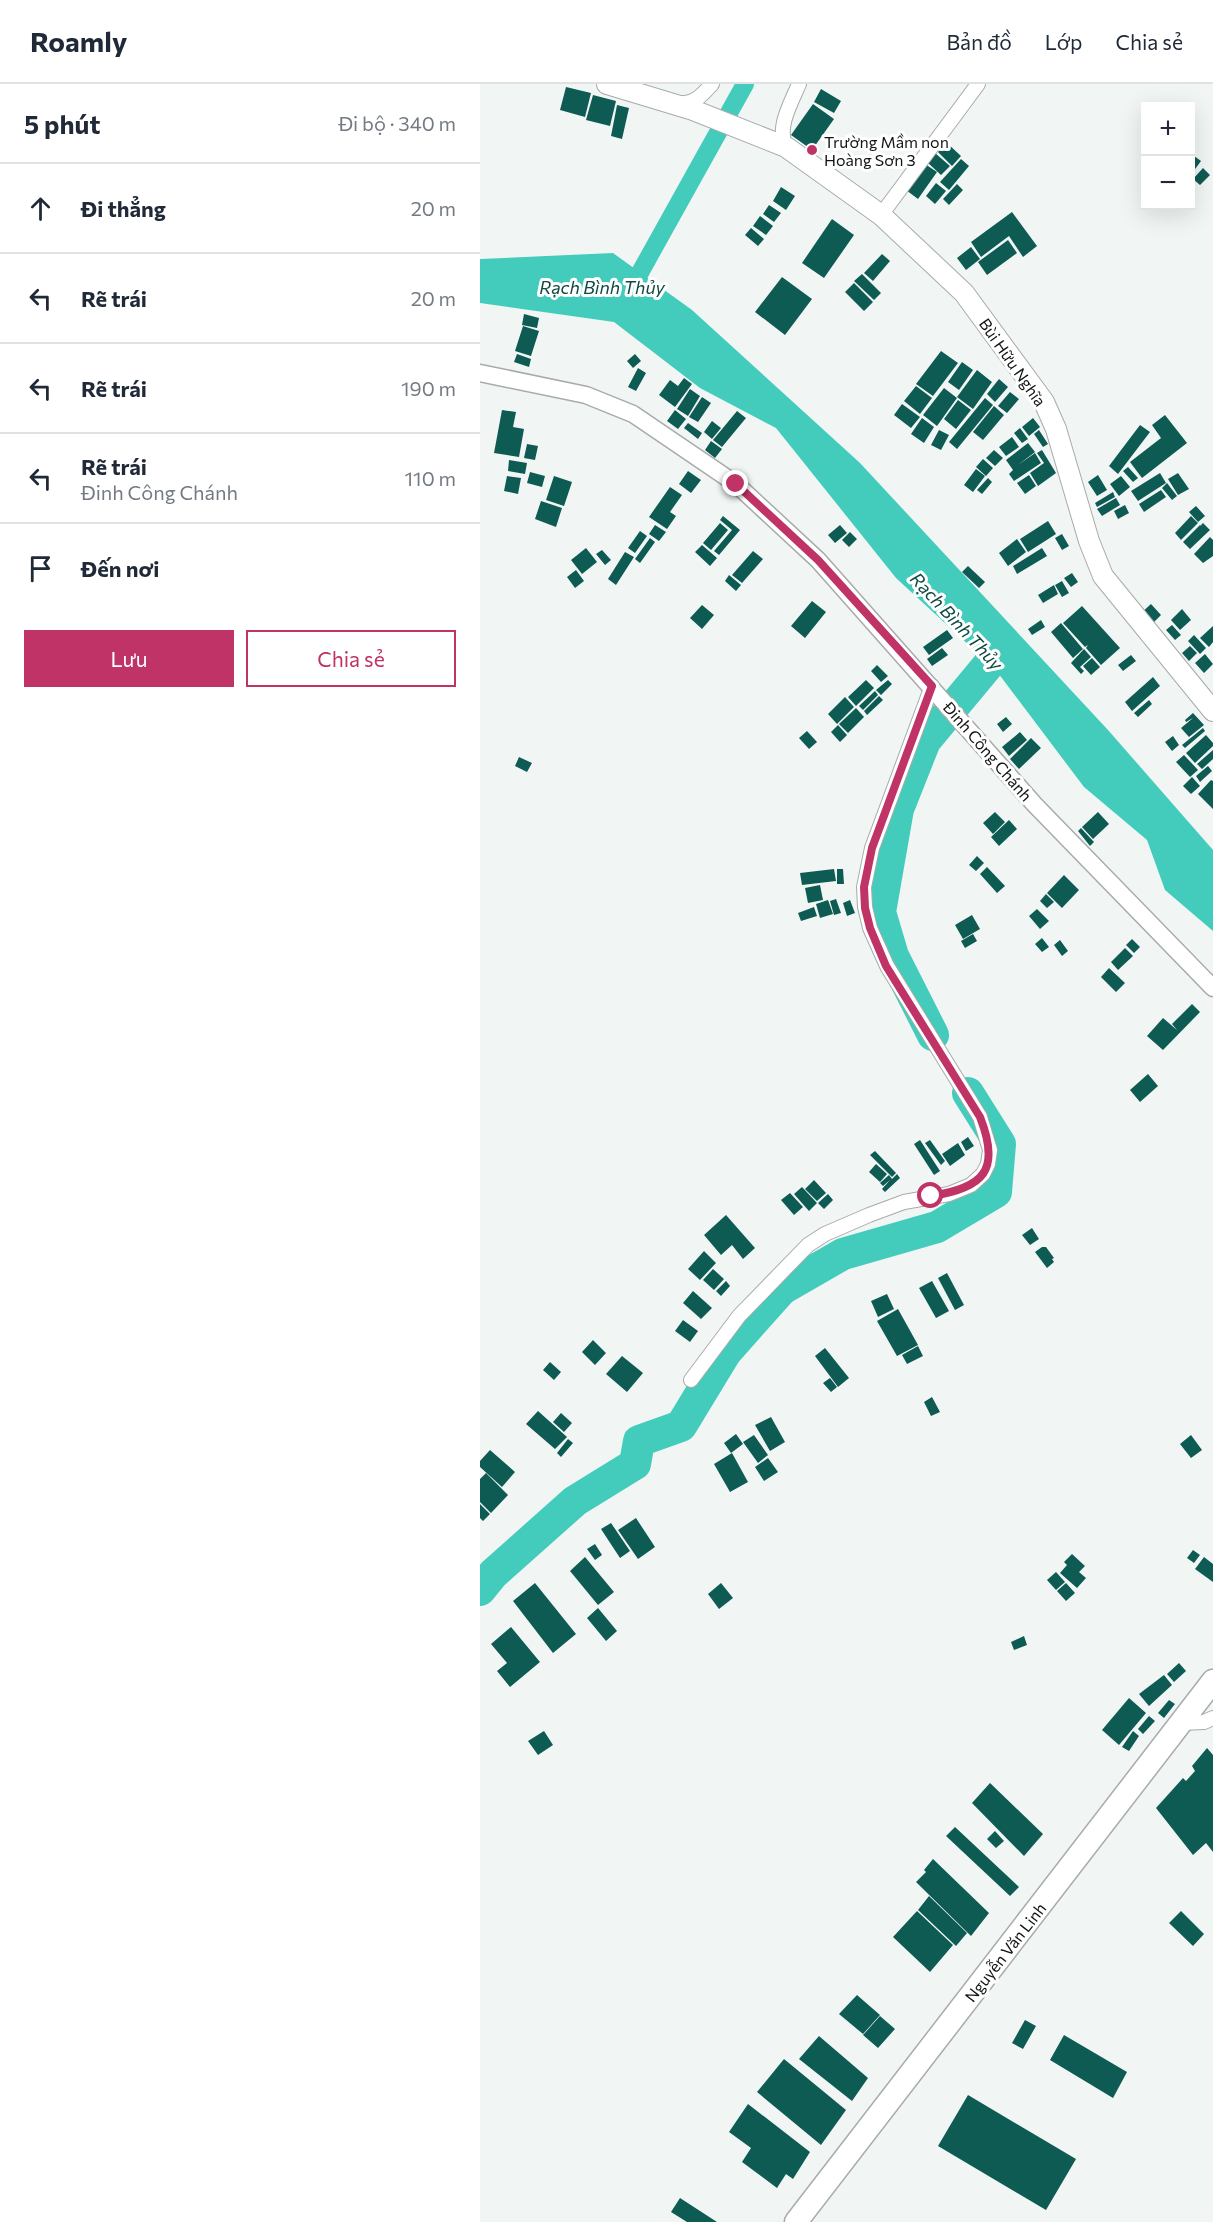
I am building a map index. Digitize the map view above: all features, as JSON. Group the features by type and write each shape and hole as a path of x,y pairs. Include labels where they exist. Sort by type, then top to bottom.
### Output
{"highway":[{"name":"Nguyễn Văn Linh","path":"796,2222 1213,1681"}],"main road":[{"path":"607,84 663,100"},
{"name":"Bùi Hữu Nghĩa","path":"663,100 786,147 881,215 964,293 1044,402 1056,429 1089,541 1103,576 1213,711"}],"street":[{"path":"663,100 688,104 697,99 712,84"},
{"path":"786,147 781,139 782,130 799,84"},
{"path":"881,215 978,84"},
{"name":"Đinh Công Chánh","path":"480,373 586,395 633,414 736,484 818,560 1035,805 1213,988"},
{"path":"691,1380 739,1316 808,1245 847,1224 886,1209 918,1199 949,1194 971,1185 983,1174 988,1164 990,1150 980,1117 886,966 870,928 865,908 864,887 872,848 934,689"},
{"path":"1181,1723 1204,1722 1213,1718"}],"water":[{"name":"Rạch Bình Thủy","path":"613,253 692,310 860,463 1108,730 1213,850 1213,931 1165,890 1147,840 1084,787 995,669 896,578 776,428 700,388 614,322 480,303 480,259"}],"building":[{"path":"566,87 591,93 585,117 560,110"},
{"path":"821,89 841,101 834,113 814,102"},
{"path":"593,95 616,101 610,126 586,120"},
{"path":"813,104 834,119 812,150 791,135"},
{"path":"617,105 629,108 622,139 611,136"},
{"path":"947,143 961,156 952,166 938,152"},
{"path":"935,153 950,166 941,175 927,162"},
{"path":"1195,157 1201,161 1195,169"},
{"path":"961,159 969,166 949,190 940,182"},
{"path":"925,164 937,172 918,199 906,190"},
{"path":"1203,168 1210,175 1200,185 1195,181 1195,177"},
{"path":"936,183 946,191 935,204 926,196"},
{"path":"957,184 963,190 949,205 943,199"},
{"path":"781,187 795,196 786,210 773,201"},
{"path":"769,205 781,213 774,222 763,214"},
{"path":"1012,212 1037,246 1023,257 1009,236 981,257 971,242"},
{"path":"760,216 773,226 766,235 753,226"},
{"path":"832,219 854,235 824,278 802,263"},
{"path":"751,228 764,239 758,246 745,235"},
{"path":"1008,240 1017,253 987,275 978,262"},
{"path":"971,247 980,259 966,270 957,258"},
{"path":"882,254 890,261 873,281 864,273"},
{"path":"862,274 881,293 874,300 854,281"},
{"path":"782,277 812,299 785,335 755,312"},
{"path":"854,283 873,302 864,311 845,292"},
{"path":"524,314 539,318 537,328 522,325"},
{"path":"523,326 539,331 531,356 515,351"},
{"path":"941,351 958,363 933,396 916,384"},
{"path":"517,354 531,359 529,367 514,362"},
{"path":"635,354 641,361 633,368 627,361"},
{"path":"962,362 973,370 959,390 948,382"},
{"path":"638,368 646,373 636,391 628,387"},
{"path":"977,370 992,382 973,409 957,397"},
{"path":"684,378 692,384 675,407 659,395 670,380 678,386"},
{"path":"999,379 1008,387 995,402 987,394"},
{"path":"916,386 932,398 920,414 904,401"},
{"path":"944,388 957,398 937,426 923,415"},
{"path":"690,389 700,396 688,416 677,409"},
{"path":"1010,392 1019,399 1007,413 998,406"},
{"path":"702,397 711,403 698,422 689,417"},
{"path":"985,398 993,405 957,449 949,442"},
{"path":"958,400 971,410 956,429 944,419"},
{"path":"902,404 920,417 911,428 894,415"},
{"path":"994,406 1004,415 983,440 973,432"},
{"path":"502,410 516,412 513,427 524,429 519,457 494,453"},
{"path":"675,410 686,419 678,429 667,421"},
{"path":"737,411 746,418 722,447 713,440"},
{"path":"1165,415 1187,443 1142,478 1130,462 1161,438 1152,425"},
{"path":"922,418 934,427 924,443 911,434"},
{"path":"1033,418 1040,427 1029,436 1022,427"},
{"path":"712,421 721,428 712,439 704,432"},
{"path":"688,423 702,433 698,439 684,428"},
{"path":"1140,425 1150,432 1118,474 1109,466"},
{"path":"1020,428 1028,439 1022,443 1014,433"},
{"path":"939,430 949,435 941,450 931,445"},
{"path":"1039,430 1048,444 1043,447 1034,434"},
{"path":"1012,437 1019,447 1006,456 999,447"},
{"path":"711,441 722,449 715,458 705,450"},
{"path":"1028,443 1035,452 1018,465 1035,453 1041,463 1014,481 1009,474 1013,470 1006,460"},
{"path":"527,444 538,446 535,460 524,458"},
{"path":"994,450 1003,458 995,466 986,458"},
{"path":"1042,450 1056,473 1038,486 1030,473 1044,463 1037,453"},
{"path":"983,459 993,468 986,476 976,467"},
{"path":"509,460 527,463 525,474 508,471"},
{"path":"1128,467 1138,478 1133,482 1123,471"},
{"path":"976,469 985,476 973,492 964,485"},
{"path":"688,471 701,480 691,493 679,484"},
{"path":"530,472 545,476 542,487 527,483"},
{"path":"1160,473 1166,483 1138,501 1131,491"},
{"path":"1178,473 1189,489 1178,495 1168,479"},
{"path":"1029,475 1036,486 1025,494 1017,483"},
{"path":"1098,475 1107,490 1097,496 1088,482"},
{"path":"507,476 521,478 518,494 504,491"},
{"path":"554,476 572,482 564,506 546,500"},
{"path":"1121,476 1130,487 1119,496 1110,484"},
{"path":"988,478 992,482 982,494 977,490"},
{"path":"1167,483 1177,496 1172,500 1162,488"},
{"path":"670,487 682,495 670,512 676,516 667,529 649,517"},
{"path":"1161,490 1166,497 1144,512 1139,504"},
{"path":"1113,492 1115,497 1097,507 1095,503"},
{"path":"1116,498 1120,505 1102,516 1097,509"},
{"path":"541,501 562,508 556,527 535,519"},
{"path":"1125,505 1129,513 1118,519 1114,511"},
{"path":"1196,506 1205,516 1198,522 1189,512"},
{"path":"723,516 740,530 719,555 714,551 732,530 720,520"},
{"path":"1191,516 1198,523 1181,540 1175,533"},
{"path":"1048,521 1056,534 1028,552 1020,539"},
{"path":"720,523 728,530 711,550 703,543"},
{"path":"1203,523 1210,530 1190,549 1183,542"},
{"path":"655,525 666,532 659,541 649,534"},
{"path":"840,525 847,533 835,543 828,535"},
{"path":"640,531 647,536 635,553 628,548"},
{"path":"850,532 857,539 849,547 842,540"},
{"path":"1062,534 1069,546 1062,550 1055,538"},
{"path":"1210,537 1213,540 1213,556 1203,563 1194,554"},
{"path":"650,538 655,542 640,563 635,559"},
{"path":"1017,539 1026,552 1008,566 999,553"},
{"path":"702,545 717,558 710,566 695,552"},
{"path":"586,548 597,562 582,574 571,560"},
{"path":"1042,548 1047,556 1017,574 1013,566"},
{"path":"602,550 611,560 605,565 596,554"},
{"path":"753,551 763,559 742,583 732,575"},
{"path":"625,552 634,557 616,585 608,579"},
{"path":"968,566 985,582 979,588 962,572"},
{"path":"576,570 584,581 575,588 567,577"},
{"path":"1072,573 1078,582 1071,587 1064,578"},
{"path":"729,575 741,585 736,591 725,581"},
{"path":"1062,581 1069,593 1062,597 1055,585"},
{"path":"1054,585 1058,594 1043,603 1038,595"},
{"path":"812,601 826,612 805,638 791,626"},
{"path":"1151,604 1161,615 1151,625 1140,614"},
{"path":"702,605 714,615 702,629 690,618"},
{"path":"1082,606 1120,648 1101,665 1086,648 1088,645 1085,647 1063,623"},
{"path":"1182,609 1191,620 1180,630 1171,620"},
{"path":"1041,620 1045,627 1032,635 1028,629"},
{"path":"1061,623 1083,649 1073,658 1051,632"},
{"path":"1172,625 1181,635 1175,640 1166,630"},
{"path":"1213,626 1213,642 1209,647 1200,638"},
{"path":"947,630 953,638 929,655 923,647"},
{"path":"1194,635 1206,648 1200,654 1188,641"},
{"path":"1190,646 1197,653 1189,661 1182,653"},
{"path":"942,648 948,655 932,666 927,659"},
{"path":"1084,649 1091,657 1080,667 1084,671 1081,674 1071,663"},
{"path":"1205,654 1213,664 1204,673 1195,663"},
{"path":"1131,655 1136,661 1123,671 1118,665"},
{"path":"1092,658 1100,667 1091,675 1083,666"},
{"path":"877,665 888,676 881,682 871,671"},
{"path":"1153,677 1160,686 1132,711 1125,702"},
{"path":"866,680 874,688 856,706 848,697"},
{"path":"888,680 892,684 881,695 876,690"},
{"path":"875,691 878,695 863,710 859,706"},
{"path":"879,696 883,700 867,715 864,711"},
{"path":"845,697 854,707 837,724 828,714"},
{"path":"1149,700 1152,704 1138,717 1134,713"},
{"path":"856,708 864,717 848,733 839,724"},
{"path":"1193,713 1204,725 1189,737 1181,728 1193,718 1186,722 1185,720"},
{"path":"1006,717 1012,724 1003,732 997,724"},
{"path":"838,725 847,735 840,742 831,732"},
{"path":"1203,728 1205,731 1185,748 1182,745"},
{"path":"807,731 817,742 809,749 799,738"},
{"path":"1020,732 1027,740 1009,756 1002,747"},
{"path":"1206,735 1213,746 1195,763 1186,753"},
{"path":"1173,736 1179,745 1172,751 1165,742"},
{"path":"1031,738 1041,748 1019,769 1010,759"},
{"path":"1213,750 1213,759 1202,769 1197,764"},
{"path":"1184,755 1198,770 1190,777 1176,762"},
{"path":"519,757 532,763 527,772 515,766"},
{"path":"1208,766 1212,771 1200,782 1196,776"},
{"path":"1192,777 1200,786 1191,794 1183,786"},
{"path":"1211,780 1213,781 1213,809 1198,794"},
{"path":"995,812 1005,822 993,834 983,823"},
{"path":"1098,812 1109,824 1093,839 1082,827"},
{"path":"1009,820 1017,829 999,846 991,837"},
{"path":"1081,828 1094,842 1090,846 1078,831"},
{"path":"977,856 984,863 976,871 969,865"},
{"path":"987,867 1005,886 997,893 980,874"},
{"path":"834,869 836,881 802,885 800,873"},
{"path":"837,869 843,869 844,884 837,884"},
{"path":"1064,875 1079,890 1062,908 1047,893"},
{"path":"820,885 823,900 808,903 805,888"},
{"path":"1046,894 1054,902 1047,908 1040,901"},
{"path":"836,899 841,913 834,915 830,901"},
{"path":"828,900 833,914 820,918 816,904"},
{"path":"850,900 855,913 847,916 843,903"},
{"path":"814,907 817,916 801,921 798,913"},
{"path":"1037,909 1049,921 1040,929 1029,916"},
{"path":"972,915 980,929 963,939 955,925"},
{"path":"973,934 977,941 965,948 961,941"},
{"path":"1042,938 1049,947 1042,952 1035,944"},
{"path":"1132,939 1140,947 1134,953 1126,945"},
{"path":"1060,940 1068,951 1062,956 1054,945"},
{"path":"1125,948 1133,956 1118,970 1111,962"},
{"path":"1109,968 1125,983 1116,992 1101,977"},
{"path":"1192,1004 1200,1012 1163,1050 1147,1036 1163,1018 1177,1030 1172,1024"},
{"path":"1148,1074 1158,1086 1140,1102 1130,1090"},
{"path":"968,1137 974,1146 966,1151 961,1142"},
{"path":"920,1140 940,1171 934,1175 914,1144"},
{"path":"930,1140 945,1161 941,1165 925,1143"},
{"path":"958,1143 965,1155 950,1166 942,1154"},
{"path":"875,1151 896,1173 892,1177 870,1155"},
{"path":"876,1164 887,1174 880,1182 869,1172"},
{"path":"897,1174 900,1178 885,1192 882,1189 890,1180 883,1186 880,1183 889,1175 892,1179"},
{"path":"814,1180 826,1193 817,1201 805,1189"},
{"path":"802,1187 817,1203 809,1211 794,1194"},
{"path":"790,1193 803,1207 794,1215 781,1200"},
{"path":"828,1194 833,1200 824,1209 818,1203"},
{"path":"726,1215 755,1248 743,1259 732,1245 721,1255 704,1235"},
{"path":"1032,1228 1039,1239 1030,1245 1022,1235"},
{"path":"1046,1247 1054,1258 1052,1259 1054,1262 1047,1268 1035,1252"},
{"path":"704,1251 716,1263 700,1280 688,1269"},
{"path":"713,1269 724,1279 714,1290 703,1280"},
{"path":"947,1273 964,1305 955,1310 938,1278"},
{"path":"726,1281 730,1286 721,1296 716,1291"},
{"path":"932,1281 949,1311 936,1318 919,1288"},
{"path":"693,1291 712,1308 701,1319 683,1303"},
{"path":"887,1294 894,1309 878,1317 871,1301"},
{"path":"898,1309 918,1345 897,1356 877,1321"},
{"path":"683,1320 698,1331 690,1342 675,1331"},
{"path":"593,1340 606,1353 595,1365 582,1352"},
{"path":"918,1346 923,1356 907,1364 902,1355"},
{"path":"825,1348 849,1378 838,1387 815,1356"},
{"path":"622,1356 643,1373 627,1392 606,1374"},
{"path":"550,1362 561,1372 554,1380 543,1370"},
{"path":"830,1378 837,1387 831,1392 823,1383"},
{"path":"932,1397 940,1412 931,1416 924,1402"},
{"path":"538,1411 567,1437 555,1449 526,1424"},
{"path":"561,1413 572,1423 564,1432 553,1422"},
{"path":"771,1417 785,1442 770,1451 755,1425"},
{"path":"736,1434 743,1444 731,1453 724,1443"},
{"path":"754,1435 768,1455 758,1463 743,1442"},
{"path":"1191,1435 1202,1450 1191,1458 1180,1444"},
{"path":"568,1439 573,1443 561,1457 557,1453"},
{"path":"490,1450 515,1472 502,1487 480,1467 480,1461"},
{"path":"732,1453 748,1482 730,1492 714,1464"},
{"path":"768,1458 778,1472 764,1481 755,1467"},
{"path":"486,1473 508,1495 491,1513 480,1502 480,1479"},
{"path":"480,1504 490,1514 483,1521 480,1518"},
{"path":"636,1518 655,1547 638,1559 618,1530"},
{"path":"611,1523 630,1551 620,1558 601,1529"},
{"path":"595,1544 602,1555 595,1560 587,1549"},
{"path":"1193,1550 1200,1555 1194,1563 1187,1558"},
{"path":"1072,1554 1085,1566 1079,1572 1086,1578 1077,1588 1060,1573 1067,1565 1064,1562"},
{"path":"585,1557 614,1592 598,1605 570,1571"},
{"path":"1204,1557 1213,1564 1213,1582 1195,1569"},
{"path":"1056,1572 1065,1582 1056,1590 1047,1580"},
{"path":"535,1583 576,1634 553,1653 513,1601"},
{"path":"721,1583 733,1598 719,1609 708,1594"},
{"path":"1066,1583 1075,1593 1066,1601 1057,1591"},
{"path":"598,1608 617,1631 606,1641 587,1618"},
{"path":"511,1627 540,1662 510,1687 497,1671 507,1663 491,1644"},
{"path":"1024,1636 1027,1645 1014,1650 1011,1642"},
{"path":"1179,1663 1186,1671 1174,1682 1167,1674"},
{"path":"1164,1675 1172,1685 1149,1706 1139,1694"},
{"path":"1129,1698 1146,1713 1119,1745 1102,1730"},
{"path":"1169,1700 1175,1704 1164,1718 1158,1713"},
{"path":"1149,1716 1155,1721 1143,1734 1138,1729"},
{"path":"544,1731 553,1745 538,1755 528,1741"},
{"path":"1133,1731 1139,1736 1129,1751 1122,1747"},
{"path":"1207,1748 1213,1755 1213,1852 1206,1843 1193,1855 1156,1808 1183,1778 1186,1781 1195,1771 1192,1766"},
{"path":"990,1783 1043,1834 1024,1856 972,1803"},
{"path":"955,1827 1019,1887 1010,1896 946,1836"},
{"path":"995,1831 1004,1841 996,1848 987,1839"},
{"path":"933,1859 989,1913 971,1936 916,1882 926,1872 924,1870"},
{"path":"929,1896 967,1933 956,1946 918,1910"},
{"path":"917,1911 953,1945 930,1972 893,1937"},
{"path":"1181,1911 1204,1934 1193,1946 1169,1923"},
{"path":"857,1995 880,2015 863,2034 839,2014"},
{"path":"880,2016 895,2029 878,2048 863,2035"},
{"path":"1025,2020 1036,2026 1023,2049 1012,2043"},
{"path":"1064,2035 1127,2072 1113,2098 1050,2060"},
{"path":"819,2036 868,2078 852,2101 799,2059"},
{"path":"784,2059 846,2110 821,2145 757,2092"},
{"path":"968,2095 1076,2159 1046,2210 938,2146"},
{"path":"748,2104 810,2152 793,2179 786,2174 777,2188 742,2162 751,2148 729,2132"},
{"path":"680,2198 717,2222 687,2222 671,2212"}],"waterway":[{"path":"637,278 745,84"},
{"path":"933,1035 893,956 880,912 898,809 925,741 994,658"},
{"path":"480,1590 493,1574 575,1501 635,1464 639,1441 681,1426 726,1352 782,1289 843,1254 937,1227 996,1192 1000,1144 968,1093"}],"place":[{"name":"Trường Mầm non Hoàng Sơn 3","path":"812,150"}],"route":[{"path":"736,484 818,560 932,686 872,848 864,887 865,908 870,928 886,966 980,1117 988,1140 990,1158 986,1169 977,1181 949,1194 931,1196"}]}
